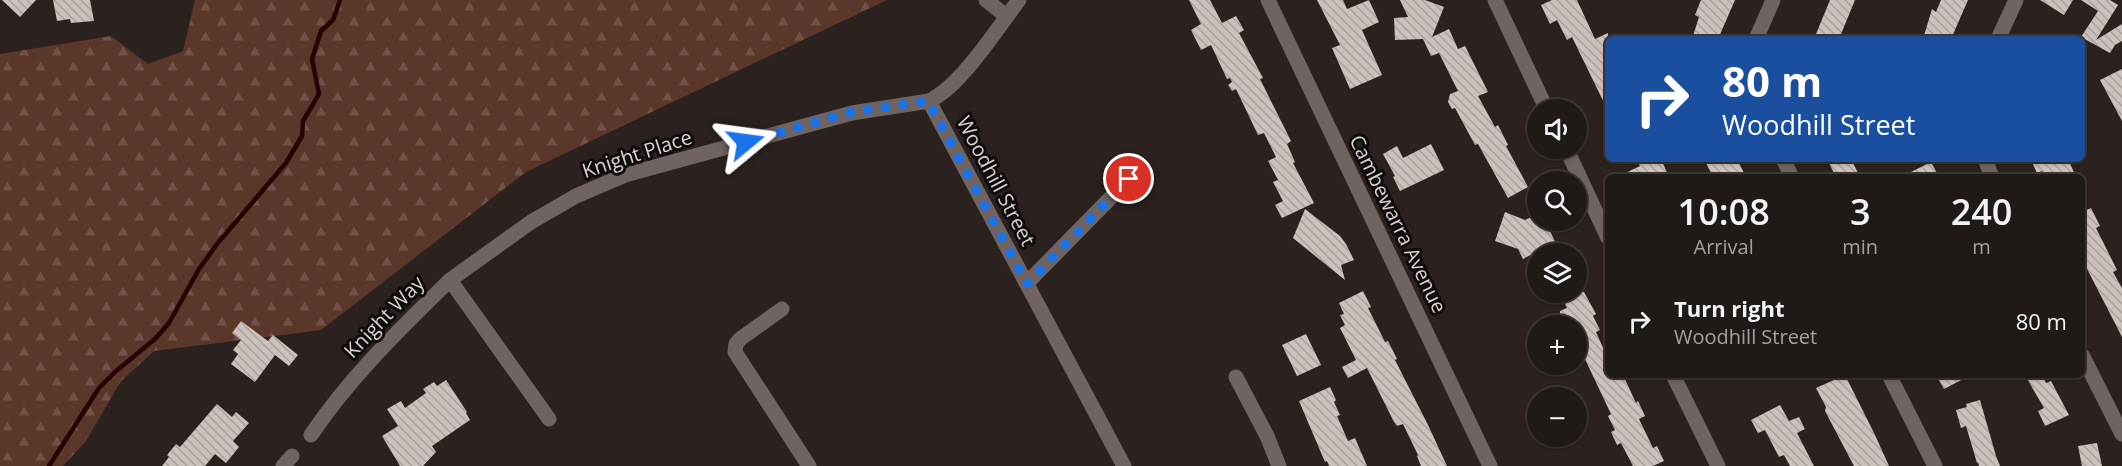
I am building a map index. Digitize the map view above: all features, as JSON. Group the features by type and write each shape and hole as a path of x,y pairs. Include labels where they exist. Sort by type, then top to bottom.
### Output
{"street":[{"path":"986,0 1006,16"},
{"path":"928,101 940,96 951,87 1018,0"},
{"name":"Cambewarra Avenue","path":"1268,0 1490,466"},
{"path":"1495,0 1542,99"},
{"path":"1757,36 1773,0"},
{"path":"1999,36 2016,0"},
{"name":"Knight Place","path":"450,280 531,222 576,196 625,175 852,112 928,101"},
{"name":"Woodhill Street","path":"928,101 1124,466"},
{"path":"1571,159 1605,232"},
{"path":"1027,284 1129,179"},
{"name":"Knight Way","path":"311,435 358,373 450,280 549,419"},
{"path":"782,309 740,339 736,344 735,352 809,466"},
{"path":"2085,361 2122,434"},
{"path":"1236,377 1267,436 1279,466"},
{"path":"1674,378 1718,466"},
{"path":"1891,378 1935,466"}],"green space":[{"path":"195,0 887,0 526,172 321,330 154,351 121,381 86,441 63,466 0,466 0,54 111,36 148,64 183,51"}],"building":[{"path":"2,0 36,0 20,17"},
{"path":"53,0 90,0 94,21 71,23 70,19 57,21"},
{"path":"1189,0 1210,0 1222,23 1236,16 1244,30 1239,33 1263,78 1260,79 1291,141 1287,144 1295,162 1293,163 1314,203 1282,218 1275,205 1283,201 1273,182 1278,180 1268,161 1276,157 1264,133 1258,135 1236,89 1232,91 1228,85 1232,82 1230,78 1227,79 1211,45 1201,50 1191,30 1201,24"},
{"path":"1317,0 1343,0 1347,9 1369,0 1379,22 1362,30 1382,75 1350,89 1332,48 1340,45"},
{"path":"1400,0 1425,0 1444,7 1432,37 1449,29 1458,49 1465,46 1488,92 1478,96 1495,127 1498,125 1527,188 1508,198 1478,144 1475,145 1455,108 1452,109 1448,102 1450,94 1458,91 1439,53 1431,56 1423,39 1395,40 1394,18 1408,17"},
{"path":"1552,0 1577,0 1595,39 1608,33 1608,36 1605,36 1605,105 1572,37 1567,40 1557,20 1550,24 1541,5"},
{"path":"1701,0 1735,0 1719,36 1693,36 1699,17 1695,15"},
{"path":"1830,0 1855,0 1840,36 1815,36"},
{"path":"1941,0 1968,0 1952,36 1924,36 1932,9 1936,12"},
{"path":"2040,0 2073,0 2064,15"},
{"path":"2081,0 2110,0 2118,5 2096,40 2122,24 2122,41 2115,45 2110,53 2082,36 2098,11"},
{"path":"2122,69 2122,121 2100,80"},
{"path":"1431,144 1444,170 1400,191 1383,154 1397,146 1403,158"},
{"path":"1638,162 1662,162 1668,174 1623,174 1640,166"},
{"path":"1706,162 1738,162 1744,174 1712,174"},
{"path":"1828,162 1852,162 1858,174 1834,174"},
{"path":"1931,162 1937,174 1907,174"},
{"path":"2032,162 2069,162 2075,174 2044,174 2042,171 2037,173"},
{"path":"2091,208 2100,226 2096,228 2117,270 2113,272 2122,288 2122,337 2085,265 2085,211"},
{"path":"1305,209 1340,236 1346,244 1354,260 1341,265 1345,280 1293,238"},
{"path":"1505,212 1527,219 1527,231 1550,231 1556,243 1527,243 1527,257 1523,259 1518,249 1495,241"},
{"path":"1363,291 1371,307 1368,308 1385,342 1388,341 1397,359 1395,360 1447,466 1421,466 1403,424 1397,426 1394,422 1367,368 1348,378 1342,367 1356,360 1340,328 1345,325 1340,315 1344,314 1339,303"},
{"path":"1587,298 1596,314 1593,316 1600,330 1596,332 1605,352 1605,378 1624,378 1645,416 1639,419 1653,448 1657,446 1664,461 1653,466 1633,466 1621,443 1617,445 1611,432 1615,430 1608,416 1611,414 1587,363 1587,315 1560,315 1560,311 1567,308 1564,303 1587,303"},
{"path":"241,321 268,341 273,335 298,355 289,366 275,355 255,382 231,364 238,354 233,350 241,340 232,333"},
{"path":"1306,334 1321,365 1297,376 1282,345"},
{"path":"1838,378 1846,378 1889,466 1854,466 1825,411 1826,407 1816,388"},
{"path":"1938,378 1965,378 1944,389"},
{"path":"2027,378 2044,378 2046,383 2051,381 2069,415 2045,426 2038,411 2044,408"},
{"path":"446,380 470,420 432,446 436,452 423,466 400,466 382,436 398,426 387,409 401,401 405,408 426,393 423,389 434,382 437,386"},
{"path":"1330,387 1340,415 1337,416 1348,441 1355,438 1367,466 1329,466 1327,461 1325,462 1299,401"},
{"path":"1980,400 2000,466 1979,466 1966,426 1961,428 1956,410"},
{"path":"217,404 232,417 236,412 249,423 233,441 239,447 226,463 215,454 205,466 162,466 176,444 180,447"},
{"path":"1780,405 1789,421 1799,417 1805,429 1797,433 1814,466 1790,466 1784,455 1779,457 1765,430 1758,433 1751,420"},
{"path":"2097,443 2102,466 2082,466 2078,446"}],"waterway":[{"path":"49,466 99,388 156,338 169,323 199,269 217,244 286,163 302,136 303,121 319,94 312,59 321,31 333,20 340,0"}],"route":[{"path":"746,142 852,112 928,101 1027,284 1129,179"}]}
